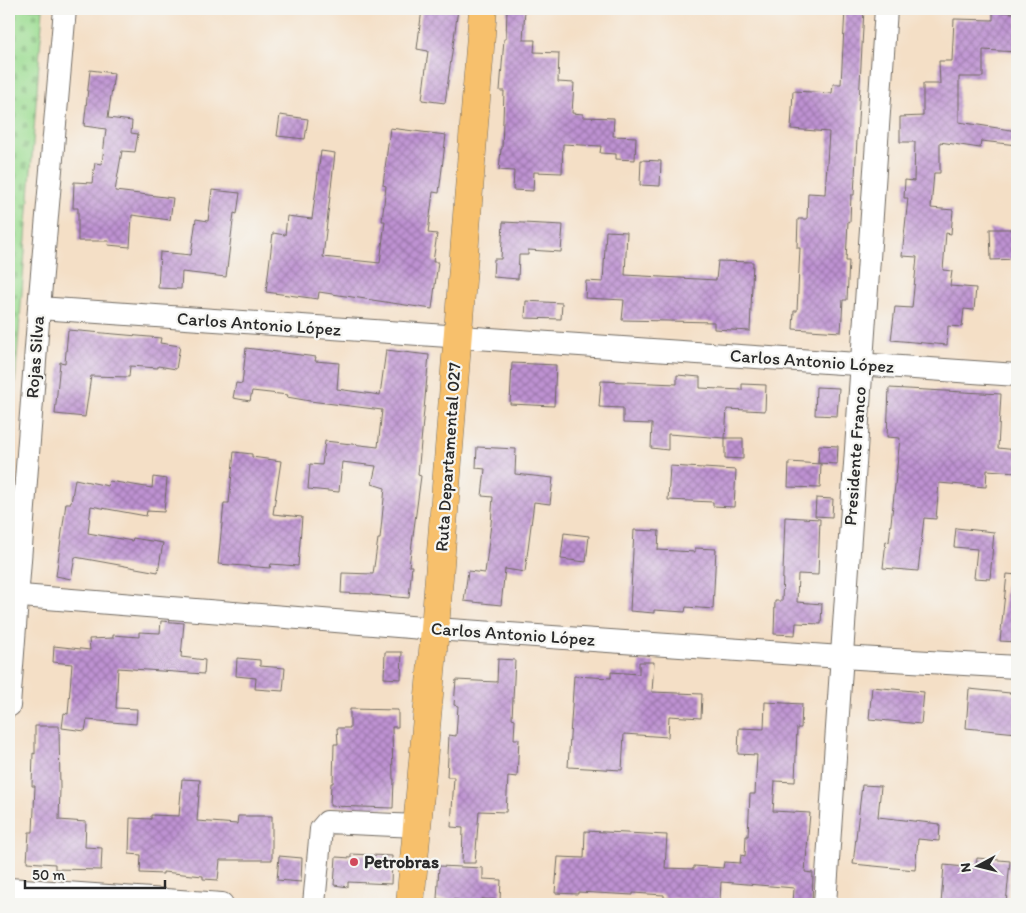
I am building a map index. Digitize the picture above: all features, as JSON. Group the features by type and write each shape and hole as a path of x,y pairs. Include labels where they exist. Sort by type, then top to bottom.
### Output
{"main road":[{"name":"Ruta Departamental 027","path":"410,904 435,629 483,9"}],"street":[{"name":"Rojas Silva","path":"9,706 13,595 65,9"},
{"name":"Presidente Franco","path":"825,904 886,9"},
{"name":"Carlos Antonio López","path":"39,308 1017,375"},
{"name":"Carlos Antonio López","path":"13,595 435,629 1017,667"},
{"path":"314,904 321,829 327,822 417,826"},
{"path":"9,890 222,904"}],"green space":[{"path":"9,9 43,9 10,453 9,453"}],"building":[{"path":"422,9 458,9 445,103 422,100 428,51 417,49"},
{"path":"507,9 525,9 523,40 535,40 534,52 559,53 558,82 574,83 572,113 583,114 583,117 614,118 613,136 636,137 635,160 616,159 616,154 600,153 601,146 563,144 562,173 534,172 533,191 513,190 514,171 499,170 502,149 504,91 500,91 504,39 506,39"},
{"path":"845,9 864,9 854,195 851,195 850,222 848,221 846,261 849,261 847,300 843,300 841,332 793,329 794,311 797,311 800,248 797,248 798,219 807,219 808,193 825,194 829,132 791,129 793,91 832,93 833,84 841,84"},
{"path":"993,12 1017,13 1017,52 983,50 983,77 959,77 959,122 1017,131 1017,145 981,141 980,148 940,142 940,173 934,173 931,208 953,210 951,234 946,233 943,270 952,271 950,286 976,288 974,310 964,309 962,327 948,326 947,345 891,340 895,307 912,308 917,257 902,256 908,198 904,198 905,180 914,181 915,142 900,142 900,117 923,116 923,84 940,84 939,61 952,61 954,19 993,20"},
{"path":"90,70 114,73 108,118 132,121 131,133 138,134 135,152 122,151 115,191 173,198 170,220 132,215 130,247 108,245 109,241 78,241 78,208 73,208 74,182 92,183 95,163 102,164 106,129 84,126"},
{"path":"280,115 308,119 305,139 277,136"},
{"path":"390,128 446,135 439,193 433,192 428,233 437,234 433,262 438,262 432,309 319,292 318,299 266,292 273,233 285,235 287,216 312,219 321,151 335,153 323,257 380,263 385,221 382,221 386,186 383,185"},
{"path":"641,160 661,161 660,186 640,185"},
{"path":"212,190 240,193 237,214 234,213 226,277 182,272 181,289 158,288 160,252 191,255 196,219 208,221"},
{"path":"503,222 563,225 561,252 528,250 528,255 519,255 518,279 493,277 494,259 501,259"},
{"path":"990,229 1016,229 1017,259 991,260"},
{"path":"606,231 627,232 625,275 716,280 718,261 753,262 750,331 714,329 714,322 622,320 624,300 585,298 586,281 603,282"},
{"path":"526,301 562,303 561,319 525,318"},
{"path":"68,330 161,338 160,343 180,346 176,369 158,366 158,368 130,366 129,377 91,376 85,417 55,414 60,362 65,363"},
{"path":"246,348 316,357 315,361 339,363 337,389 380,395 386,350 429,355 418,475 421,476 409,566 412,566 409,598 341,593 342,573 373,574 378,539 380,539 385,488 372,484 376,466 342,462 339,492 308,489 310,464 322,465 325,441 378,447 382,410 310,401 287,397 288,395 252,391 250,401 233,398 236,383 242,384"},
{"path":"512,363 556,365 554,406 510,404"},
{"path":"677,375 700,377 700,388 742,390 742,384 766,385 765,411 727,409 725,438 668,434 668,450 651,448 652,424 623,423 623,408 599,407 601,381 677,384"},
{"path":"816,387 839,388 837,416 815,415"},
{"path":"889,388 1001,394 998,448 1017,450 1017,472 987,470 986,487 939,483 936,519 924,518 918,571 883,568 886,541 889,542 900,438 887,437"},
{"path":"725,438 743,438 743,459 725,458"},
{"path":"819,445 838,446 837,464 818,463"},
{"path":"477,447 516,449 515,474 553,478 550,504 534,502 525,572 505,569 501,605 464,601 468,571 485,573 491,524 493,497 482,496 485,469 476,468"},
{"path":"234,452 252,454 252,457 281,461 273,514 302,517 298,566 271,564 270,568 218,564 224,503 229,503"},
{"path":"789,462 821,464 820,488 788,487"},
{"path":"670,466 736,470 734,507 713,506 713,502 668,500"},
{"path":"153,477 167,479 164,512 147,511 146,516 91,506 88,533 132,541 133,538 163,543 158,572 75,557 71,579 56,576 66,503 71,503 75,479 108,486 109,481 152,488"},
{"path":"816,498 833,499 832,517 815,516"},
{"path":"785,517 820,519 818,575 798,574 797,602 822,604 821,624 796,623 795,635 774,634 775,601 782,601"},
{"path":"956,528 994,532 990,579 974,578 977,549 954,547"},
{"path":"634,530 659,531 658,550 695,552 695,548 716,549 713,609 686,607 685,612 654,610 654,613 630,611"},
{"path":"564,533 589,536 586,562 561,559"},
{"path":"1007,574 1017,575 1017,642 1000,641"},
{"path":"161,621 184,623 181,657 205,660 204,674 118,668 116,708 137,709 136,724 87,720 85,731 62,728 64,713 68,714 72,664 53,662 54,646 90,650 89,639 113,638 113,635 139,637 139,632 160,633"},
{"path":"385,652 402,652 401,679 384,678"},
{"path":"237,658 260,660 260,666 285,668 283,691 255,689 256,678 236,676"},
{"path":"498,659 515,660 512,718 515,719 514,739 519,739 517,777 508,776 506,812 479,811 475,863 462,863 463,828 451,827 454,777 447,777 449,735 456,736 458,706 454,705 456,680 497,682"},
{"path":"639,662 654,662 652,692 702,694 701,718 669,716 668,737 624,734 622,770 568,767 574,676 611,678 611,672 639,674"},
{"path":"872,687 924,692 921,724 869,719"},
{"path":"969,689 1017,695 1017,733 966,728"},
{"path":"765,702 802,704 801,728 797,728 795,782 775,781 773,811 810,813 805,872 813,873 812,904 793,904 794,888 721,882 720,901 664,898 664,895 633,893 633,895 578,892 578,894 555,893 558,857 584,858 585,831 667,835 665,868 694,869 694,866 723,868 724,862 740,863 741,855 745,856 746,836 748,836 750,794 755,794 757,755 738,754 739,728 764,729"},
{"path":"350,709 398,710 398,727 392,727 393,808 330,806 331,783 333,783 334,744 338,744 337,728 350,728"},
{"path":"35,726 59,726 59,820 86,822 85,847 102,848 101,870 55,869 55,864 27,862 29,832 33,832 35,786 32,786"},
{"path":"182,779 200,780 197,821 237,824 238,816 272,816 272,860 220,860 218,880 203,879 203,876 163,872 163,874 140,873 141,855 129,854 130,818 151,819 151,815 179,816"},
{"path":"862,785 881,786 878,817 940,824 939,841 918,839 915,870 853,864"},
{"path":"351,854 392,856 391,884 348,882 348,887 334,885 336,857 351,858"},
{"path":"279,856 302,858 301,882 277,880"},
{"path":"977,858 1010,861 1006,904 941,904 944,865 976,868"},
{"path":"439,866 483,868 483,879 501,880 500,900 482,899 481,904 471,904 458,903 458,900 437,899"}],"place":[{"name":"Petrobras","path":"354,862"}]}
